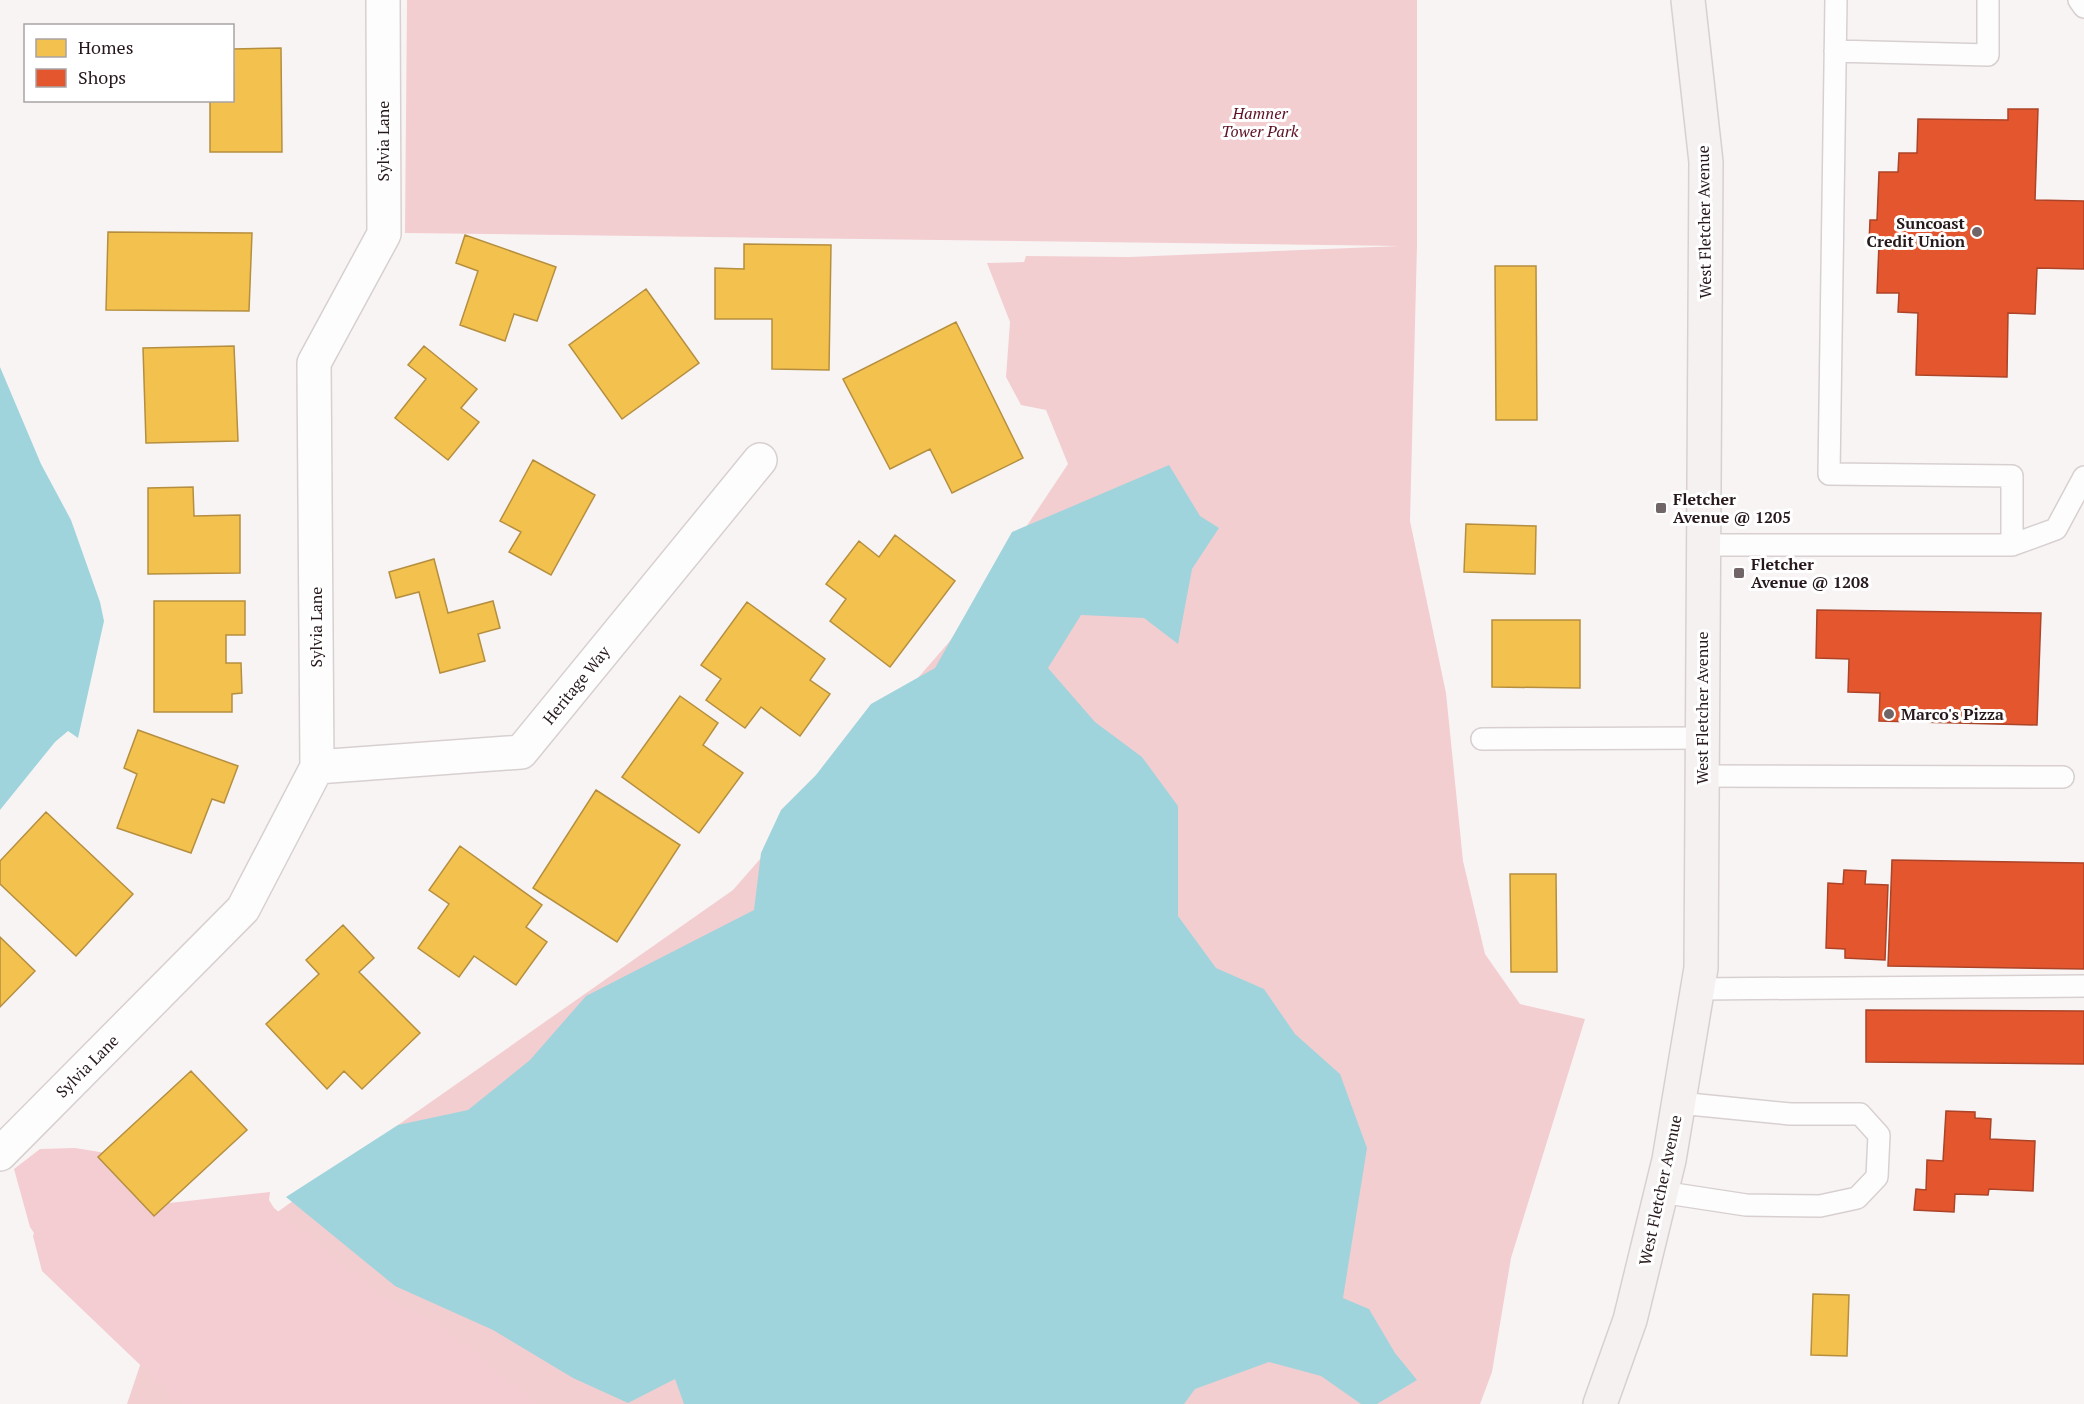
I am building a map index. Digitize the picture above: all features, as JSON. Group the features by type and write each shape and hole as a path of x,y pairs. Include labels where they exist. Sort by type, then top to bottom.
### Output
{"main road":[{"name":"West Fletcher Avenue","path":"1600,1404 1630,1320 1661,1192 1679,1103 1701,968 1706,162 1688,0"}],"street":[{"name":"Sylvia Lane","path":"0,1154 243,909 317,767 314,363 384,234 383,0"},
{"name":"Heritage Way","path":"317,767 521,752 760,460"}],"lane":[{"path":"1836,0 1829,474 2012,476 2012,545"},
{"path":"1835,51 1988,55 1988,0"},
{"path":"2079,0 2084,8"},
{"path":"1703,545 2012,545 2056,529 2084,477"},
{"path":"1482,739 1702,738"},
{"path":"1702,777 2063,777"},
{"path":"1698,989 2084,986"},
{"path":"1661,1192 1746,1205 1820,1206 1857,1198 1877,1177 1879,1135 1860,1114 1790,1114 1679,1103"}],"green space":[{"name":"Hamner Tower Park","path":"407,0 1417,0 1417,246 1410,521 1446,693 1463,861 1485,954 1520,1004 1585,1019 1511,1258 1492,1372 1480,1404 127,1404 164,1294 398,1125 733,890 950,641 1068,464 1046,410 1021,405 1006,377 1010,322 987,263 1024,262 1026,256 1129,257 1400,246 405,233"}],"shaded area":[{"path":"75,1148 118,1155 160,1204 270,1192 269,1200 274,1208 383,1297 438,1323 537,1404 181,1404 42,1271 34,1233 30,1227 14,1169 40,1149"}],"water":[{"path":"0,367 41,464 71,520 100,602 104,621 78,738 68,731 55,742 0,810"},
{"path":"1169,465 1200,516 1219,528 1192,569 1178,644 1144,618 1081,615 1048,668 1095,722 1142,757 1178,806 1178,916 1216,968 1264,989 1295,1034 1340,1074 1367,1148 1343,1298 1369,1309 1395,1353 1417,1380 1377,1404 1361,1404 1321,1376 1269,1362 1195,1389 1184,1404 684,1404 675,1379 628,1403 573,1378 493,1330 395,1286 286,1197 398,1125 468,1110 530,1060 586,996 754,910 761,853 781,810 816,775 871,704 935,668 1012,532"}],"building: Homes":[{"path":"281,48 282,152 210,152 210,102 234,102 234,49"},
{"path":"108,232 252,233 249,311 106,310"},
{"path":"465,235 556,267 537,321 514,314 505,341 460,325 478,271 456,263"},
{"path":"744,244 831,245 829,370 772,369 772,319 715,319 715,268 744,269"},
{"path":"1495,266 1536,266 1537,420 1496,420"},
{"path":"646,289 699,363 622,419 569,345"},
{"path":"956,322 1023,458 952,493 930,449 890,469 843,379"},
{"path":"234,346 238,441 146,443 143,348"},
{"path":"424,346 477,389 461,408 479,422 448,460 395,418 426,379 408,365"},
{"path":"533,460 595,495 551,575 509,552 521,532 500,521"},
{"path":"193,487 194,516 240,515 240,573 148,574 148,488"},
{"path":"1466,524 1536,526 1535,574 1464,572"},
{"path":"895,535 955,581 890,667 830,621 846,599 826,584 859,541 879,557"},
{"path":"434,559 448,613 493,601 500,628 478,634 485,661 440,673 419,592 396,598 389,572"},
{"path":"154,601 245,601 245,635 226,635 226,663 241,663 242,693 232,694 232,712 154,712"},
{"path":"747,602 825,659 810,680 830,694 800,736 761,707 745,728 706,700 721,679 701,665"},
{"path":"1492,620 1580,620 1580,688 1492,687"},
{"path":"680,696 718,723 703,745 743,773 699,833 622,777"},
{"path":"138,730 238,766 224,803 212,799 191,853 117,828 137,774 124,768"},
{"path":"596,790 680,845 617,942 533,888"},
{"path":"46,812 133,894 76,956 0,884 0,861"},
{"path":"460,846 542,905 526,927 547,942 516,985 474,956 459,977 418,948 449,904 429,890"},
{"path":"1510,874 1556,874 1557,972 1511,972"},
{"path":"343,925 374,958 359,972 420,1033 362,1089 344,1071 327,1089 266,1024 319,974 306,960"},
{"path":"0,937 35,971 0,1007"},
{"path":"191,1071 247,1130 154,1216 98,1157"},
{"path":"1813,1294 1849,1295 1847,1356 1811,1355"}],"building: Shops":[{"name":"Suncoast Credit Union","path":"2008,109 2038,109 2035,200 2084,201 2084,269 2037,268 2035,314 2008,313 2007,377 1916,375 1918,313 1898,312 1899,293 1877,293 1879,244 1869,244 1870,220 1877,220 1879,172 1898,172 1899,153 1917,153 1918,119 2008,120"},
{"path":"1817,610 2041,613 2037,725 1879,721 1880,693 1848,692 1849,659 1816,658"},
{"path":"1892,860 2084,863 2084,969 1888,966"},
{"path":"1844,870 1866,871 1865,884 1888,885 1885,960 1845,958 1845,949 1826,948 1828,883 1843,884"},
{"path":"1866,1010 2084,1011 2084,1064 1866,1062"},
{"path":"1946,1111 1975,1112 1975,1118 1991,1119 1990,1139 2035,1141 2033,1191 1989,1189 1988,1195 1955,1194 1954,1212 1914,1210 1916,1189 1926,1190 1927,1160 1943,1161"}],"place":[{"name":"Suncoast Credit Union","path":"1977,232"},
{"name":"Fletcher Avenue @ 1205","path":"1661,508"},
{"name":"Fletcher Avenue @ 1208","path":"1739,573"},
{"name":"Marco's Pizza","path":"1889,714"}]}
